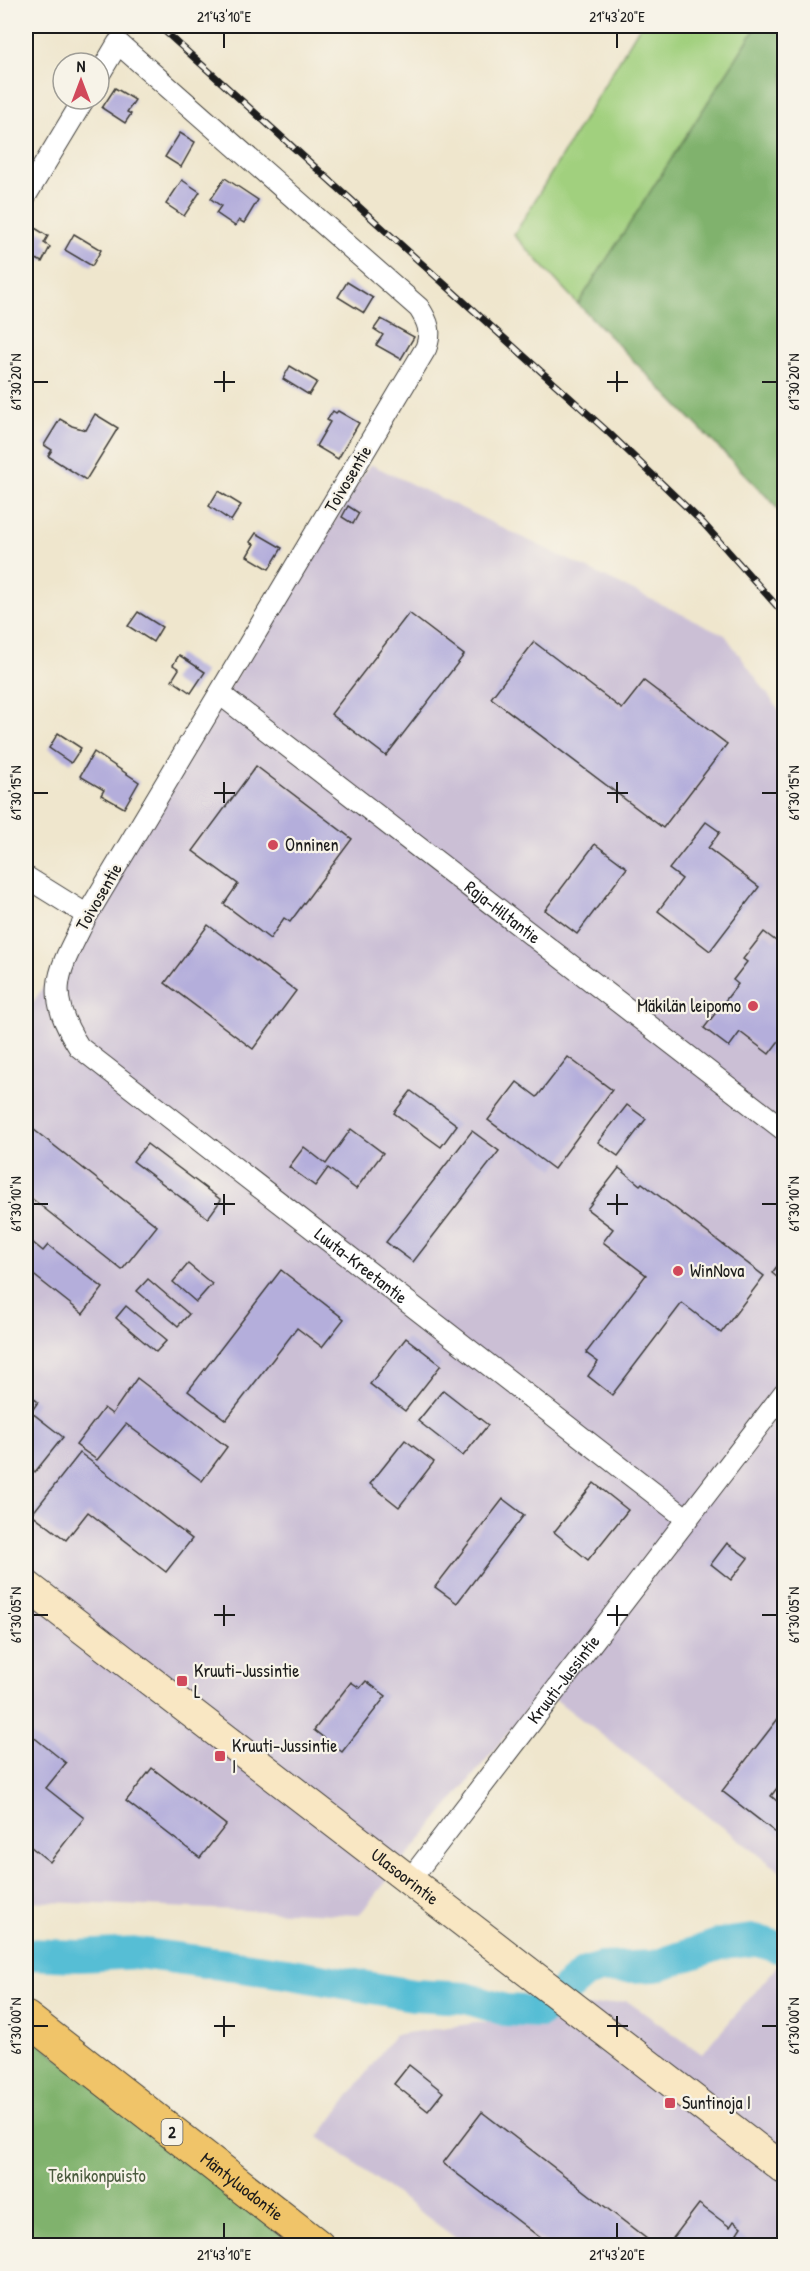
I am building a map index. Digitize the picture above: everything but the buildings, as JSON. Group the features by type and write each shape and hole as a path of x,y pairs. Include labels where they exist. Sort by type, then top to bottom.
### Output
{"highway":[{"name":"Mäntyluodontie","path":"26,2018 318,2246"}],"street":[{"name":"Toivosentie","path":"57,998 62,965 87,915 426,348 430,336 428,322 419,308 118,43 111,55"},
{"path":"26,195 77,111"},
{"name":"Raja-Hiltantie","path":"220,694 784,1130"},
{"path":"26,877 87,915"},
{"name":"Luuta-Kreetantie","path":"57,998 62,1021 79,1047 687,1519"},
{"name":"Kruuti-Jussintie","path":"409,1881 784,1393"},
{"name":"Ulasoorintie","path":"26,1585 784,2169"}],"shaded area":[{"path":"370,464 725,635 784,717 784,1874 543,1690 359,1915 26,1901 26,1014"},
{"path":"784,1958 784,2245 465,2245 319,2137 394,2035 627,2001 702,2054"}],"green space":[{"path":"640,26 757,26 578,304 514,235"},
{"path":"757,26 784,26 784,518 773,503 578,304"},
{"name":"Teknikonpuisto","path":"26,2032 294,2245 26,2245"}],"waterway":[{"path":"26,1954 79,1956 138,1953 286,1973 413,1995 466,1998 505,2010 540,2012 585,1973 601,1968 655,1966 721,1944 755,1940 784,1949"}],"railway":[{"path":"159,26 608,432 703,523 784,614"}],"place":[{"name":"Onninen","path":"273,845"},
{"name":"Mäkilän leipomo","path":"753,1006"},
{"name":"WinNova","path":"678,1271"},
{"name":"Kruuti-Jussintie L","path":"182,1681"},
{"name":"Kruuti-Jussintie I","path":"220,1756"},
{"name":"Suntinoja I","path":"670,2103"}]}
